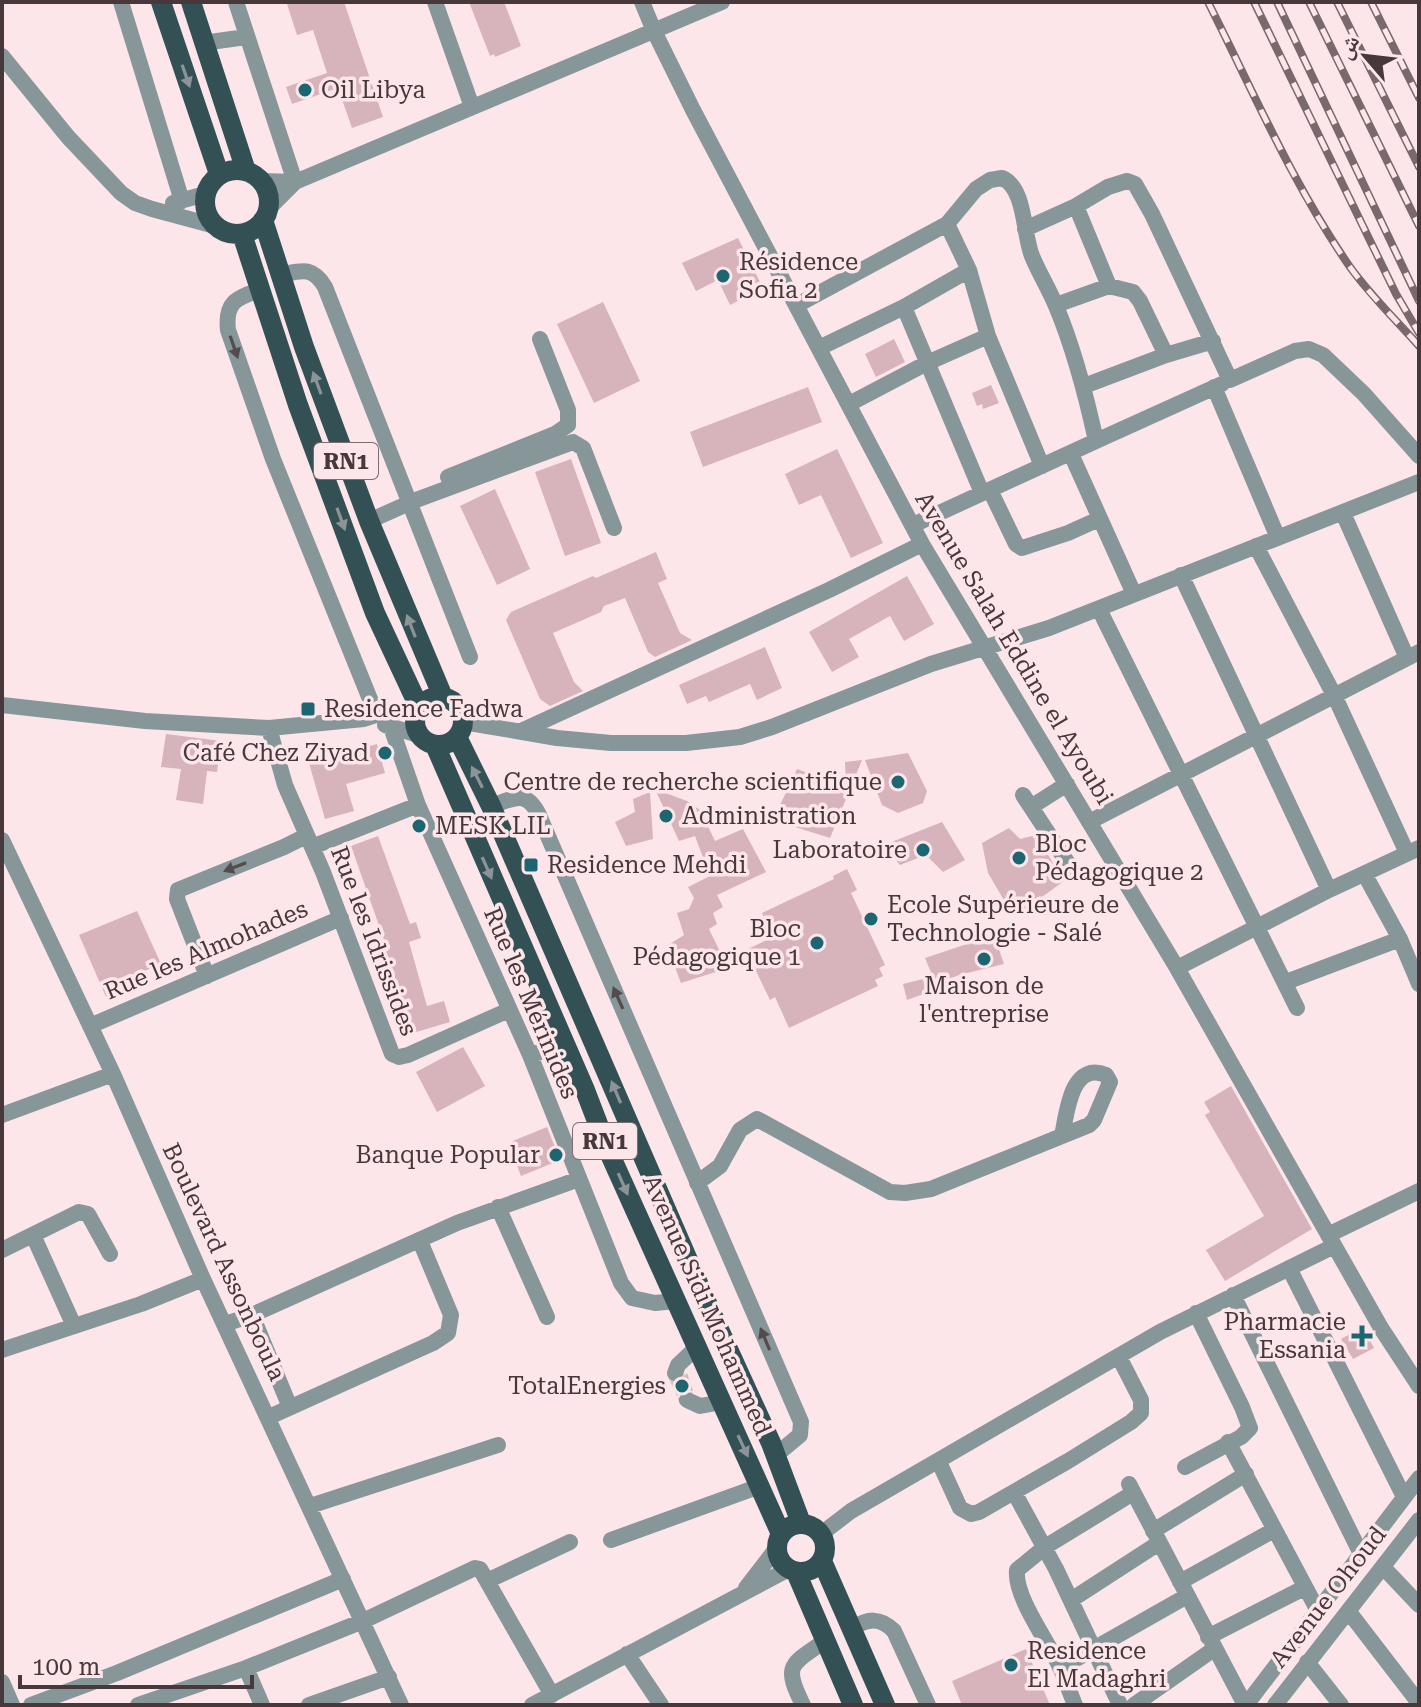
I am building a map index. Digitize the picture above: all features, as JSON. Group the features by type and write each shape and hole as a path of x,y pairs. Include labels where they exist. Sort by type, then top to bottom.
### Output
{"main road":[{"path":"161,2 219,174"},
{"name":"RN1","path":"191,2 203,43 254,176 268,195 266,215 279,275 369,521 443,697 457,705 460,730"},
{"path":"254,176 229,170 219,174 205,194 207,215 215,226 228,233 242,234 252,230 266,215"},
{"name":"RN1","path":"242,234 298,405 375,613 418,710 415,724 427,740"},
{"path":"418,710 427,700 443,697"},
{"path":"427,740 447,744 460,730"},
{"name":"Avenue Sidi Mohammed","path":"460,730 721,1335 776,1455 801,1523"},
{"name":"Avenue Sidi Mohammed","path":"427,740 760,1486 779,1541"},
{"path":"697,1347 721,1335"},
{"path":"724,1406 750,1397"},
{"path":"779,1541 786,1528 801,1523 813,1526 821,1534 825,1552 822,1561 811,1570 793,1570"},
{"name":"RN1","path":"779,1541 783,1564 793,1570 853,1705"},
{"path":"822,1561 885,1705"}],"street":[{"path":"121,2 182,201"},
{"path":"236,2 295,182"},
{"path":"435,2 472,107"},
{"name":"Avenue Salah Eddine el Ayoubi","path":"642,2 654,31 922,544 1177,968 1381,1328 1419,1386"},
{"path":"266,215 295,182 722,2"},
{"path":"203,43 246,37"},
{"path":"2,56 103,176 135,203 168,215 215,226"},
{"path":"254,176 295,182"},
{"path":"797,305 947,224 976,189 997,178 1008,180 1021,206 1030,253 1056,305 1084,386 1096,441"},
{"path":"1025,229 1123,182 1135,184 1230,380"},
{"path":"135,203 168,204 205,194"},
{"path":"1076,206 1109,286"},
{"path":"947,224 969,270 988,336 1042,466"},
{"path":"819,348 904,307 969,270"},
{"path":"279,275 307,271 319,277 412,501 470,657"},
{"path":"1056,305 1109,286 1133,292 1166,355"},
{"path":"260,290 236,299 226,317 273,459 370,716 427,740"},
{"path":"904,307 986,491 1016,544 1022,548 1099,519"},
{"path":"849,404 927,363 988,336"},
{"path":"412,501 424,487 555,434 568,425 568,410 540,339"},
{"path":"1084,386 1213,341"},
{"path":"913,525 1304,349 1318,352 1364,394 1419,456"},
{"path":"1214,387 1278,538"},
{"path":"369,521 412,501 573,442 583,448 614,528"},
{"path":"1071,454 1134,594"},
{"path":"460,730 521,731 611,743 686,743 740,737 931,664 1049,628 1419,482"},
{"path":"1089,822 1413,655 1343,513"},
{"path":"521,731 753,626 922,544"},
{"path":"1177,968 1413,851 1256,546"},
{"path":"1181,575 1329,890"},
{"path":"1099,609 1217,849 1259,926 1297,1008"},
{"path":"2,705 159,722 269,728 418,710"},
{"name":"Rue les Mérinides","path":"391,727 418,805 530,1055 628,1296 655,1303 676,1301"},
{"name":"Rue les Idrissides","path":"269,728 282,777 341,918 386,1042 394,1055 408,1055 509,1010"},
{"path":"1067,784 1027,801 1073,871"},
{"path":"491,806 523,798 532,801 538,813 801,1422 800,1435 776,1455"},
{"path":"207,976 177,899 178,890 284,847 309,842 418,805"},
{"name":"Boulevard Assonboula","path":"2,840 113,1074 203,1279 401,1705"},
{"path":"1365,875 1409,947 1419,984"},
{"name":"Rue les Almohades","path":"90,1026 341,918"},
{"path":"1286,982 1409,947"},
{"path":"530,1055 565,1045"},
{"path":"2,1115 113,1074"},
{"path":"697,1183 720,1166 740,1130 757,1119 883,1189 905,1193 931,1189 1062,1136"},
{"path":"225,1324 498,1207 579,1179"},
{"path":"821,1534 851,1511 1119,1357 1196,1313 1289,1268 1331,1240 1419,1191"},
{"path":"498,1207 547,1317"},
{"path":"2,1250 85,1212 110,1254"},
{"path":"33,1235 74,1326"},
{"path":"269,1417 289,1405 433,1343 448,1333 451,1315 420,1241"},
{"path":"1289,1268 1404,1497"},
{"path":"2,1350 141,1304 203,1279"},
{"path":"1233,1295 1361,1554"},
{"path":"1185,1467 1247,1434 1250,1425 1196,1313"},
{"path":"252,1315 289,1405"},
{"path":"675,1373 678,1365 697,1347"},
{"path":"939,1462 960,1508 966,1512 979,1512 1014,1492 1138,1417 1141,1400 1119,1357"},
{"path":"687,1400 700,1406 724,1406"},
{"path":"1228,1442 1317,1609"},
{"path":"310,1506 498,1445"},
{"path":"1071,1600 1246,1474"},
{"path":"1075,1705 1027,1604 1017,1578 1019,1566 1131,1489 1245,1705 1419,1478"},
{"path":"611,1540 760,1486"},
{"path":"1014,1492 1045,1547 1120,1705"},
{"name":"Avenue Ohoud","path":"1275,1705 1419,1520"},
{"path":"1060,1668 1094,1649 1274,1530"},
{"path":"743,1592 779,1541"},
{"path":"487,1581 570,1542"},
{"path":"1383,1567 1419,1605"},
{"path":"146,1704 363,1621 477,1568 481,1570 552,1695"},
{"path":"532,1705 743,1592 793,1570"},
{"path":"31,1705 117,1673 343,1579"},
{"path":"1134,1705 1211,1643 1304,1588"},
{"path":"1349,1612 1419,1703"},
{"path":"851,1629 873,1619 885,1622 894,1631 928,1705"},
{"path":"803,1705 790,1673 796,1662 825,1641"},
{"path":"627,1654 661,1705"},
{"path":"1307,1662 1341,1705"},
{"path":"246,1668 262,1705"},
{"path":"309,1705 389,1677"},
{"path":"2,1682 12,1705"}],"building":[{"path":"344,2 383,117 352,128 338,88 292,104 286,87 327,73 313,30 297,35 287,4"},
{"path":"469,2 504,2 521,46 495,57 494,54 490,56"},
{"name":"Résidence Sofia 2","path":"738,238 761,289 730,305 718,280 696,291 682,263"},
{"path":"603,302 640,381 594,403 557,324"},
{"path":"894,339 905,362 876,377 865,354"},
{"path":"991,385 999,403 983,409 982,404 977,406 972,393"},
{"path":"808,387 822,422 703,467 690,432"},
{"path":"837,449 883,543 851,558 821,495 799,505 785,474"},
{"path":"571,459 601,543 565,556 535,472"},
{"path":"495,489 530,569 497,585 460,506"},
{"path":"656,552 667,579 658,583 680,633 692,640 655,657 648,652 625,598 604,606 601,612 553,633 574,682 583,691 550,706 540,699 506,620 511,612"},
{"path":"907,576 934,624 904,641 890,616 849,639 859,657 832,672 809,632"},
{"path":"765,647 782,688 757,700 750,684 709,702 706,696 687,704 679,685"},
{"path":"166,734 221,741 217,772 207,771 203,804 176,800 181,769 161,767"},
{"path":"377,744 385,773 346,784 354,811 325,819 309,763"},
{"name":"Centre de recherche scientifique","path":"908,753 927,791 923,803 898,813 882,805 865,760"},
{"path":"862,760 830,838 773,820 797,769 846,787 845,762"},
{"path":"655,789 687,801 700,810 715,841 743,829 766,872 717,895 723,907 713,913 717,924 709,929 728,968 681,983 667,946 684,935 677,913 689,909 694,898 688,887 710,876 695,836 679,841"},
{"path":"650,792 653,839 626,846 615,822 635,812 633,799"},
{"name":"Laboratoire","path":"942,822 965,860 943,872 926,855 900,865 884,845"},
{"name":"Bloc Pédagogique 2","path":"1009,828 1020,839 1036,835 1064,881 1024,910 1008,907 988,873 982,843"},
{"path":"378,836 410,924 416,922 421,938 409,942 427,1006 444,1001 450,1022 406,1035 383,952 388,951 351,846"},
{"name":"Bloc Pédagogique 1","path":"847,869 857,890 851,893 885,965 879,968 883,976 875,980 878,986 789,1028 775,997 770,1000 746,950 773,937 762,913 834,879 833,876"},
{"path":"137,911 161,964 135,975 139,984 107,999 79,935"},
{"name":"Maison de l'entreprise","path":"994,935 1004,964 936,984 925,958"},
{"path":"923,979 926,993 907,1000 903,984"},
{"path":"463,1047 485,1086 437,1112 416,1072"},
{"path":"1231,1086 1312,1229 1225,1281 1206,1250 1264,1216 1205,1115 1210,1112 1204,1102"},
{"path":"547,1127 560,1160 521,1176 508,1143"},
{"path":"1363,1327 1374,1348 1353,1359 1341,1339"},
{"path":"687,1373 693,1391 685,1389 677,1396 672,1384 681,1382"},
{"name":"Residence El Madaghri","path":"1026,1649 1050,1705 962,1705 952,1681"}],"tunnel":[{"path":"675,1373 687,1400"}],"railway":[{"path":"1208,2 1274,137 1329,236 1366,288 1419,346"},
{"path":"1254,2 1396,294 1419,333"},
{"path":"1277,2 1419,301"},
{"path":"1309,2 1419,226"},
{"path":"1337,2 1419,167"},
{"path":"1371,2 1419,98"}],"place":[{"name":"Oil Libya","path":"305,90"},
{"name":"Résidence Sofia 2","path":"723,276"},
{"name":"Residence Fadwa","path":"308,709"},
{"name":"Café Chez Ziyad","path":"385,753"},
{"name":"Centre de recherche scientifique","path":"898,782"},
{"name":"Administration","path":"666,816"},
{"name":"MESK LIL","path":"419,826"},
{"name":"Laboratoire","path":"923,850"},
{"name":"Bloc Pédagogique 2","path":"1019,858"},
{"name":"Residence Mehdi","path":"531,865"},
{"name":"Ecole Supérieure de Technologie - Salé","path":"871,919"},
{"name":"Bloc Pédagogique 1","path":"817,943"},
{"name":"Maison de l'entreprise","path":"984,959"},
{"name":"Banque Popular","path":"556,1155"},
{"name":"Pharmacie Essania","path":"1362,1336"},
{"name":"TotalEnergies","path":"682,1386"},
{"name":"Residence El Madaghri","path":"1011,1665"}]}
